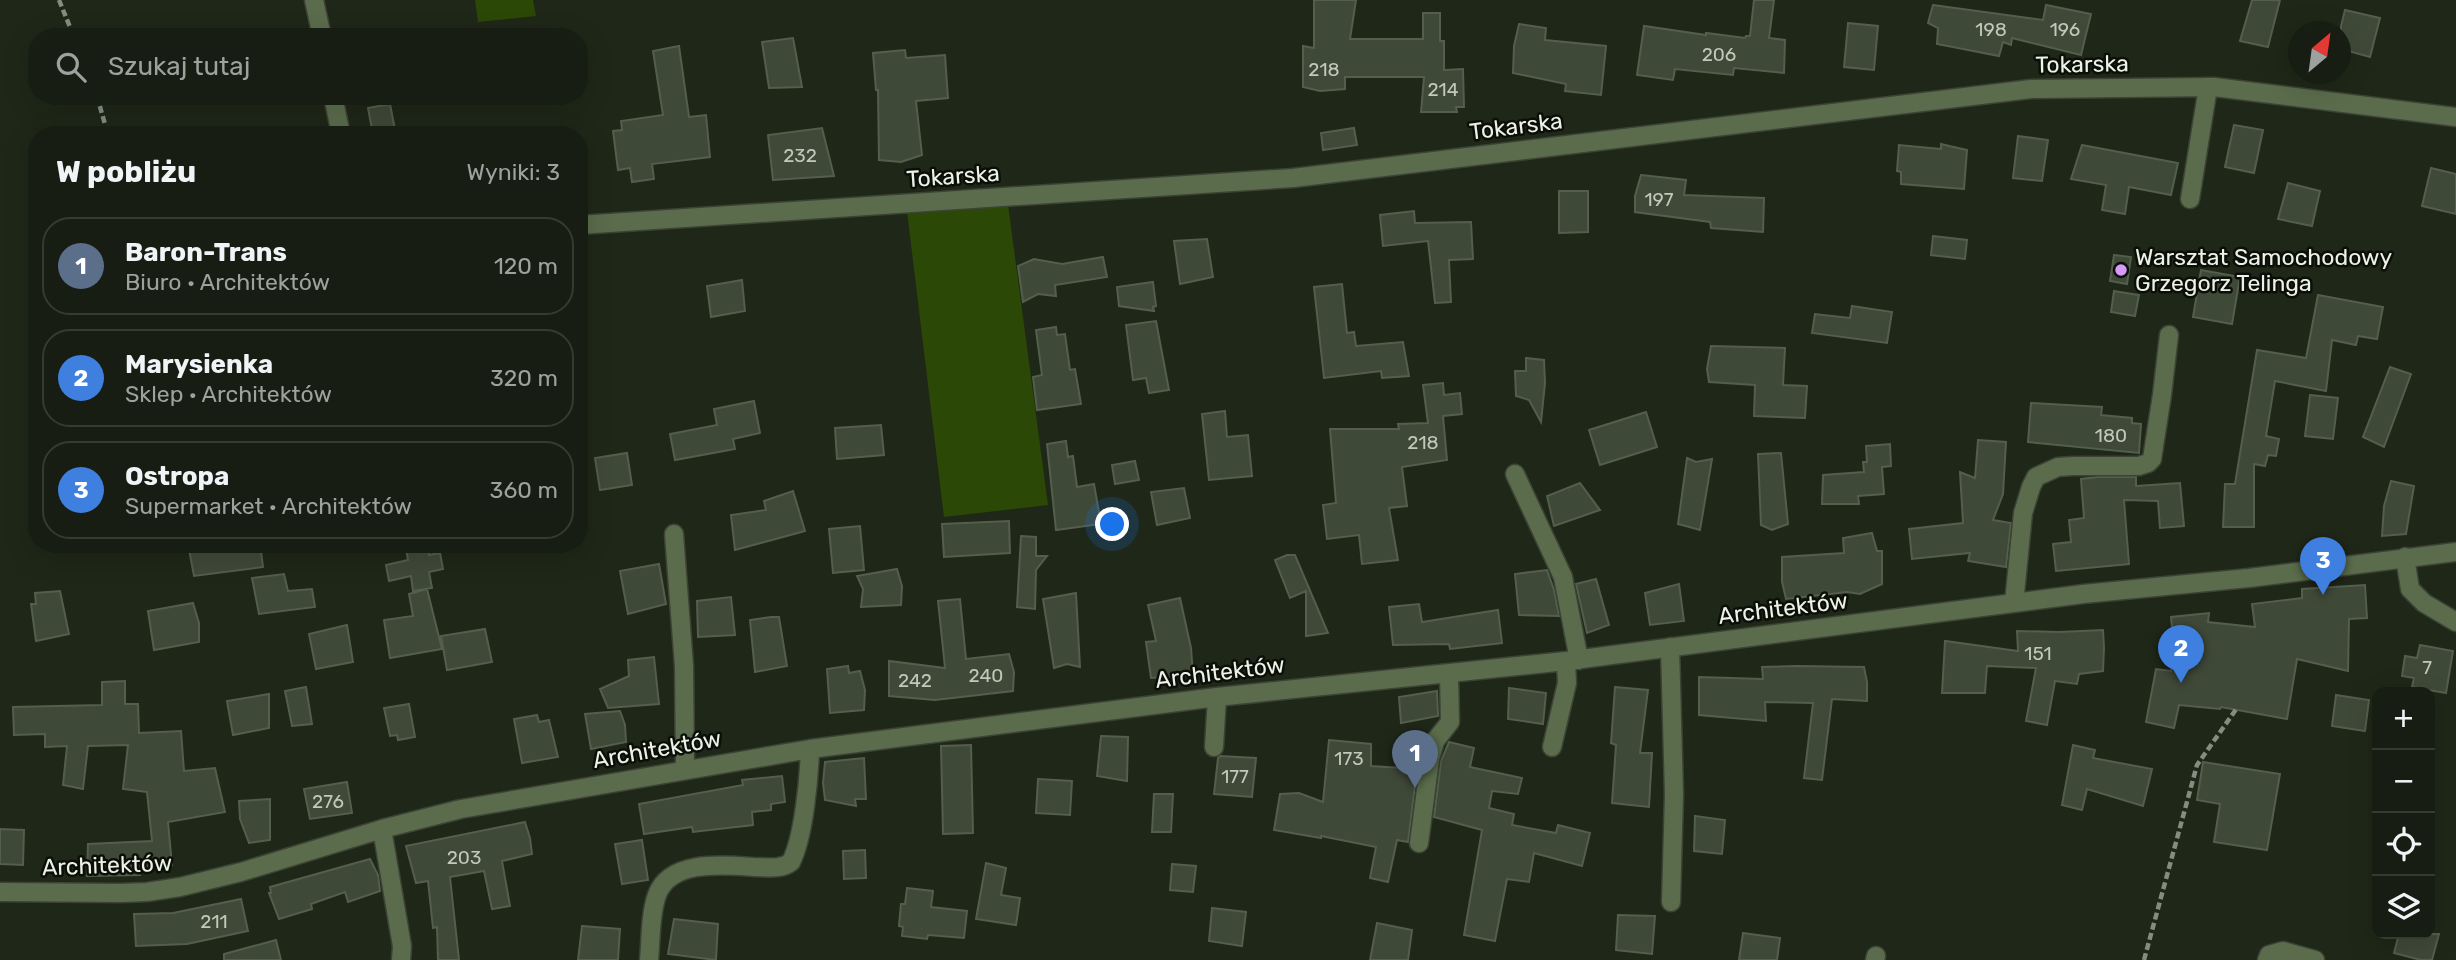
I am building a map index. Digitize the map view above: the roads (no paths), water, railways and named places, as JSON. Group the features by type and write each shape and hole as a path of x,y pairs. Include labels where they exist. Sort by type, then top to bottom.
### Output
{"street":[{"path":"314,0 320,28"},
{"path":"2190,199 2207,87"},
{"name":"Tokarska","path":"588,225 1293,178 2031,89 2207,87 2456,117"},
{"path":"335,105 339,126"},
{"path":"2014,603 2023,513 2036,477 2058,467 2139,466 2152,459 2169,335"},
{"path":"1516,474 1563,577 1572,661 1552,747"},
{"path":"674,534 684,666 685,769"},
{"name":"Architektów","path":"0,892 158,891 241,872 382,829 461,809 810,749 1217,696 1572,661 2014,603 2249,578 2456,552"},
{"path":"2405,557 2410,589 2424,603 2456,622"},
{"path":"1670,647 1674,794 1671,902"},
{"path":"1419,843 1430,759 1435,741 1450,722 1449,674"},
{"path":"1214,747 1217,696"},
{"path":"649,960 656,897 669,878 676,873 691,868 779,867 791,862 803,815 810,749"},
{"path":"382,829 402,946 401,960"},
{"path":"2267,960 2269,955 2283,951 2315,960"}],"place":[{"name":"Warsztat Samochodowy Grzegorz Telinga","path":"2121,270"},
{"name":"Ostropa","path":"2323,595"},
{"name":"Marysienka","path":"2181,683"},
{"name":"Baron-Trans","path":"1415,788"}]}
